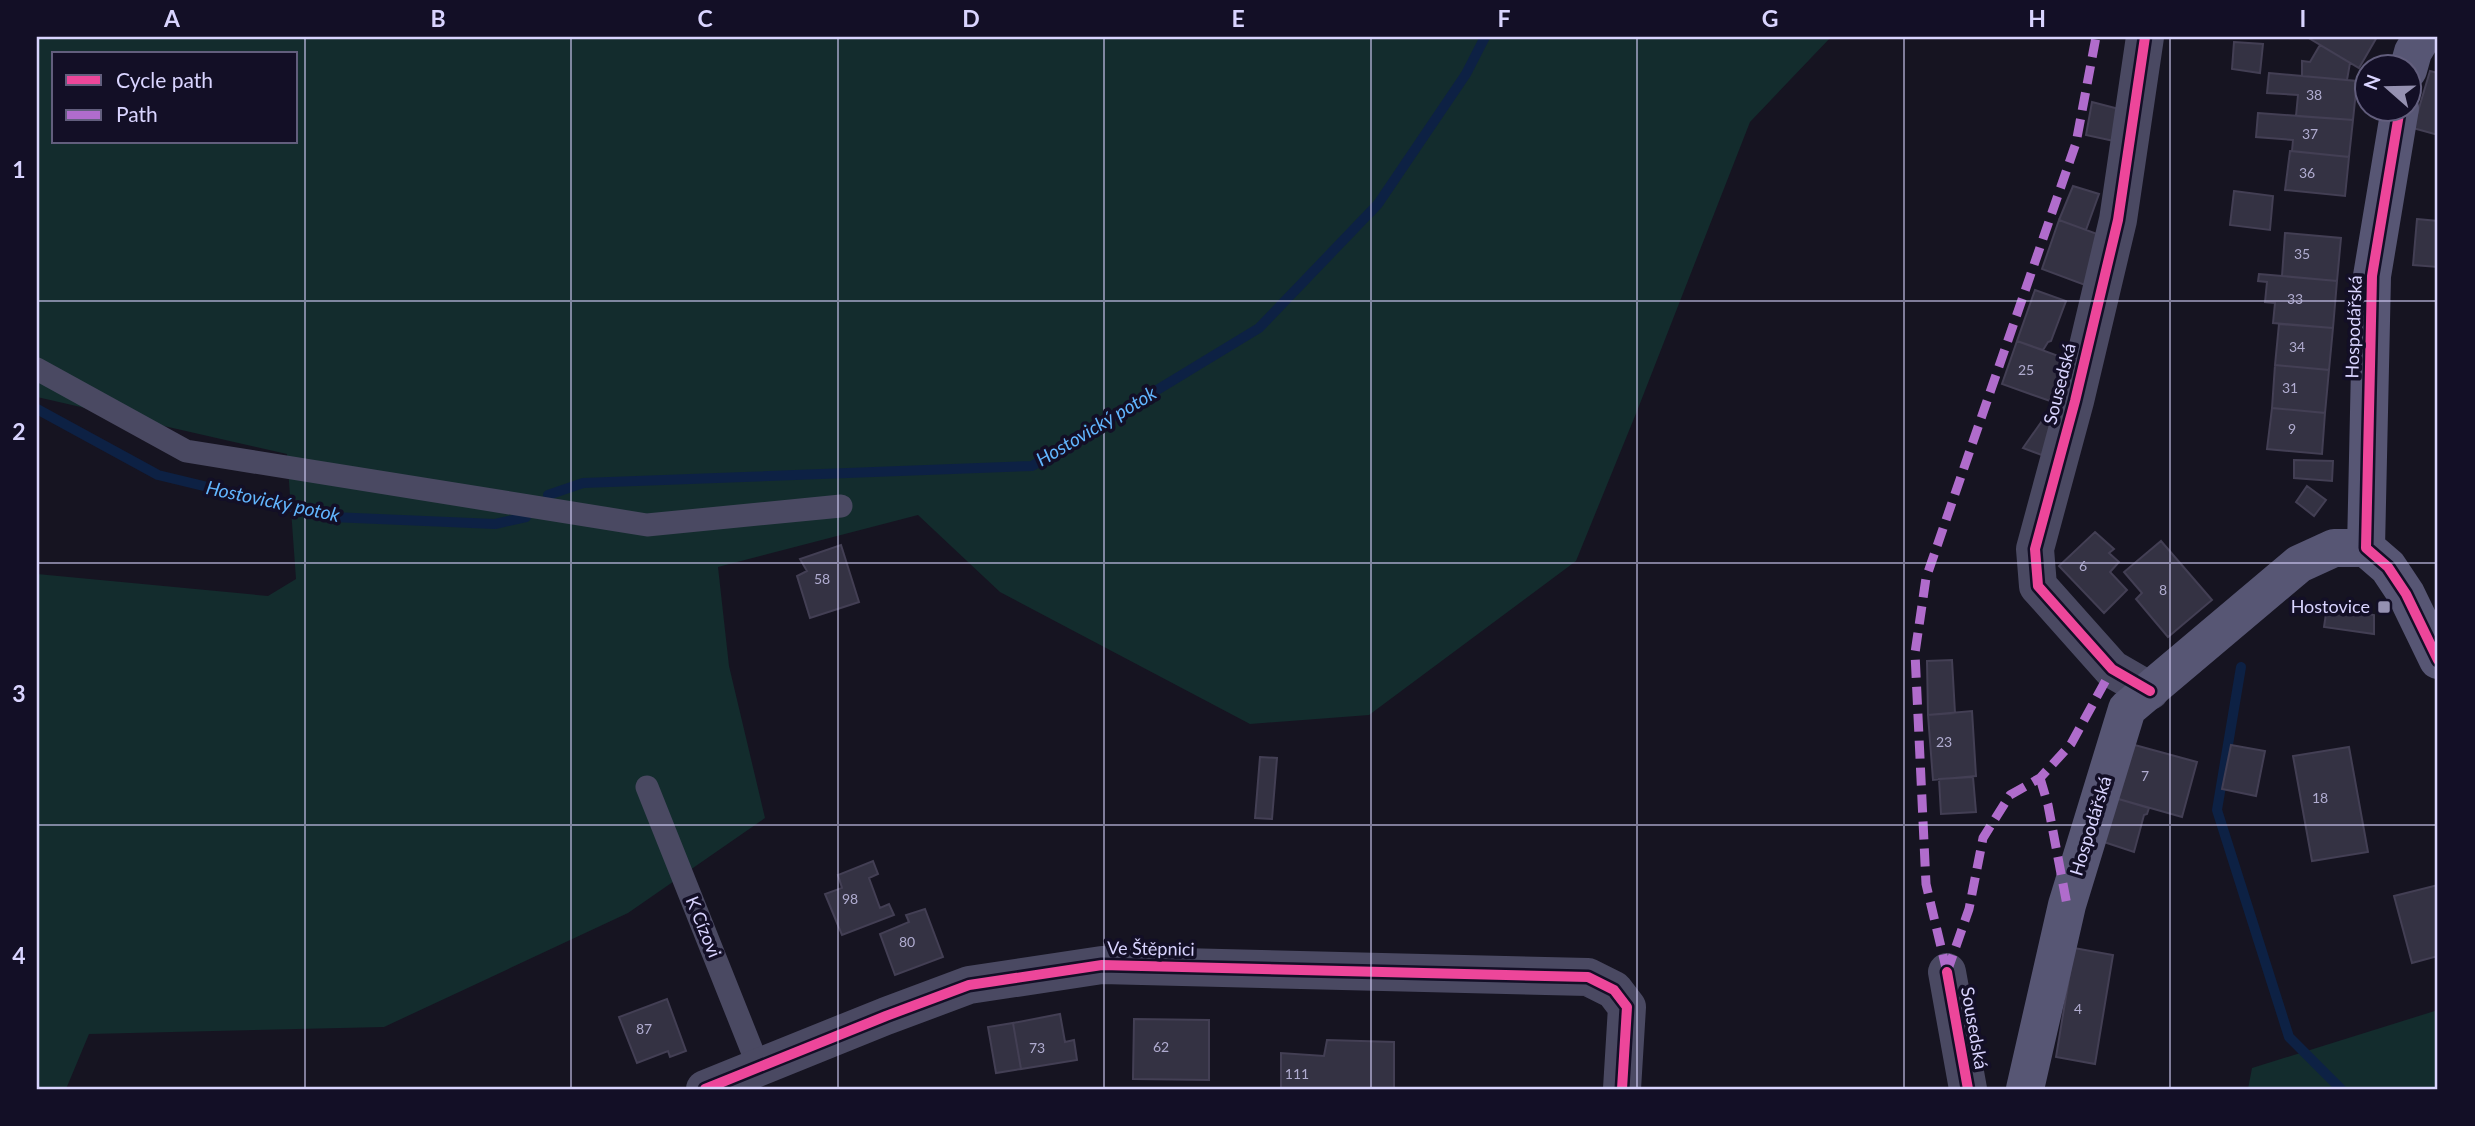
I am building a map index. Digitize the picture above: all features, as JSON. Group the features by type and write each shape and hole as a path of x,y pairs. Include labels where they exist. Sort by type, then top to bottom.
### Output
{"street":[{"name":"Sousedská","path":"2145,37 2118,220 2075,401 2035,548 2039,586 2112,669 2150,691"},
{"name":"Hospodářská","path":"2025,1089 2067,905 2127,709 2299,564 2334,548 2366,548 2372,276 2398,122"},
{"path":"2366,548 2388,567 2406,594 2438,660"},
{"name":"Ve Štěpnici","path":"705,1089 970,985 1102,965 1588,977 1615,990 1627,1007 1622,1089"},
{"name":"Sousedská","path":"1947,972 1968,1089"}],"lane":[{"path":"37,369 186,451 647,525 841,506"},
{"name":"K Cízovi","path":"647,787 760,1068"}],"green space":[{"path":"37,37 1831,37 1750,122 1576,561 1369,715 1250,724 1000,592 918,515 718,567 729,666 765,818 628,913 384,1027 89,1034 66,1089 37,1089 37,574 268,596 296,579 287,454 37,397"},
{"path":"2438,1010 2438,1089 2248,1089 2252,1068"}],"building":[{"path":"2307,37 2377,37 2368,52 2352,52 2352,64"},
{"path":"2234,42 2263,44 2260,73 2232,69"},
{"path":"2320,45 2350,63 2347,80 2302,76 2302,61 2310,62"},
{"path":"2430,71 2438,73 2438,135 2413,128 2415,122 2422,122 2422,98"},
{"path":"2269,73 2352,81 2352,120 2296,116 2298,95 2267,93"},
{"path":"2092,102 2119,109 2114,141 2086,135"},
{"path":"2258,113 2353,122 2349,157 2292,151 2293,140 2256,137"},
{"path":"2290,151 2349,157 2345,196 2285,190"},
{"path":"2073,186 2099,194 2086,230 2059,220"},
{"path":"2234,191 2273,196 2270,230 2230,225"},
{"path":"2417,219 2438,221 2438,267 2413,265"},
{"path":"2059,220 2100,235 2085,285 2042,269"},
{"path":"2285,233 2341,238 2337,281 2282,276"},
{"path":"2259,274 2337,281 2333,328 2273,323 2275,303 2265,302 2267,282 2258,281"},
{"path":"2035,290 2066,301 2051,341 2043,350 2017,341"},
{"path":"2279,324 2333,328 2329,370 2275,365"},
{"path":"2017,341 2064,358 2050,401 2002,384"},
{"path":"2275,365 2329,370 2325,413 2272,408"},
{"path":"2272,408 2325,413 2322,454 2267,449"},
{"path":"2049,411 2057,424 2047,457 2023,448"},
{"path":"2294,460 2333,461 2332,481 2294,478"},
{"path":"2307,486 2326,500 2314,516 2296,502"},
{"path":"2095,532 2114,549 2109,553 2119,562 2110,572 2127,590 2104,613 2059,566"},
{"path":"2161,541 2212,600 2168,637 2136,599 2142,593 2124,572"},
{"path":"841,545 859,602 810,618 797,576 807,571 800,559"},
{"path":"2327,607 2374,615 2374,634 2324,627"},
{"path":"1952,660 1955,713 1928,715 1927,661"},
{"path":"1972,711 1976,776 1933,780 1928,715"},
{"path":"2131,744 2197,762 2182,817 2115,798"},
{"path":"2231,745 2265,751 2256,796 2222,789"},
{"path":"2349,747 2368,852 2312,861 2293,756"},
{"path":"1260,757 1277,758 1272,819 1255,818"},
{"path":"1973,777 1976,812 1941,814 1939,779"},
{"path":"2115,798 2149,808 2144,815 2134,852 2104,842"},
{"path":"873,861 878,874 869,878 880,908 889,904 894,915 842,935 825,894 842,888 838,875"},
{"path":"2438,885 2438,956 2412,963 2394,896"},
{"path":"925,909 943,957 895,975 880,934 909,922 906,915"},
{"path":"2074,948 2113,955 2095,1064 2056,1057"},
{"path":"667,999 686,1051 670,1057 668,1051 637,1063 619,1017"},
{"path":"1060,1014 1065,1042 1074,1040 1077,1060 1021,1069 1013,1023"},
{"path":"1134,1019 1209,1020 1209,1080 1133,1079"},
{"path":"1013,1023 1021,1069 996,1073 988,1027"},
{"path":"1327,1040 1394,1042 1394,1089 1281,1089 1281,1053 1324,1056"}],"waterway":[{"name":"Hostovický potok","path":"548,495 583,483 1032,466 1259,328 1378,204 1466,74 1485,37"},
{"name":"Hostovický potok","path":"37,409 158,475 332,517 495,524 526,517"},
{"path":"2241,667 2217,810 2289,1037 2341,1089"}],"marked path":[{"path":"1947,972 1926,884 1915,653 1926,578 2076,143 2096,37"},
{"path":"1947,972 1969,909 1983,838 2010,795 2040,778 2071,744 2112,669"},
{"path":"2040,778 2048,805 2067,905"}],"cycle path":[{"path":"2145,37 2118,220 2075,401 2035,549 2038,586 2112,669 2150,691"},
{"path":"2398,122 2372,276 2366,548 2388,567 2406,594 2438,660"},
{"path":"705,1089 969,985 1102,965 1588,977 1614,990 1627,1007 1622,1089"},
{"path":"1947,972 1968,1089"}],"place":[{"name":"Hostovice","path":"2384,607"}]}
